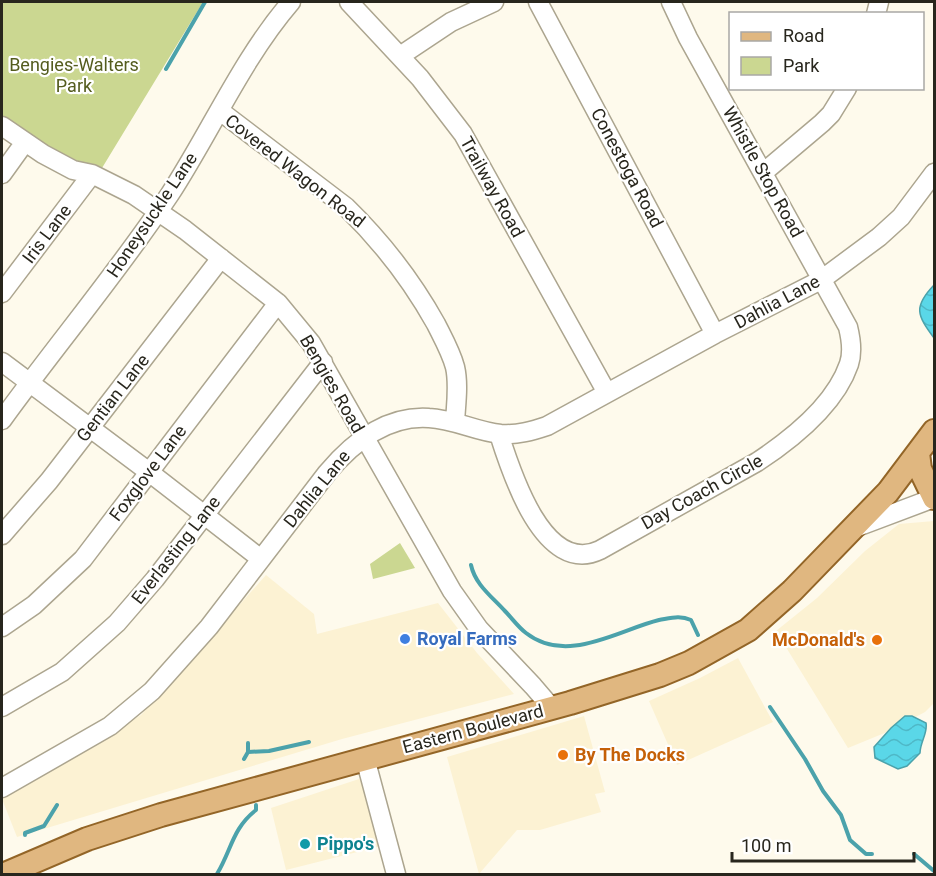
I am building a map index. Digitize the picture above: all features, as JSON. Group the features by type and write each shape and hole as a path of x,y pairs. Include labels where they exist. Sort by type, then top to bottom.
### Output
{"main road":[{"name":"Eastern Boulevard","path":"5,874 59,850 118,829 660,675 727,643 761,619 792,591 888,492 934,431"},
{"path":"918,453 920,469 934,498"}],"street":[{"name":"Honeysuckle Lane","path":"2,420 28,383 105,286 158,211 265,36 291,2"},
{"name":"Trailway Road","path":"349,2 420,78 463,134 607,393"},
{"path":"400,56 451,22 494,2"},
{"name":"Conestoga Road","path":"538,2 715,334"},
{"name":"Whistle Stop Road","path":"671,2 688,38 764,172 821,280"},
{"path":"764,172 831,114 846,90"},
{"name":"Covered Wagon Road","path":"219,111 346,207 392,256 431,316 452,359 456,375 455,422"},
{"name":"Bengies Road","path":"2,126 73,170 92,174 134,195 221,258 278,303 323,362 364,438 466,612 551,707"},
{"path":"2,174 25,142"},
{"name":"Dahlia Lane","path":"2,788 110,726 152,691 209,627 337,461 347,450 378,428 404,420 430,418 499,434 523,433 547,426 715,334 821,280 879,237 901,217 934,173"},
{"name":"Iris Lane","path":"2,293 92,174"},
{"name":"Gentian Lane","path":"2,535 36,498 221,258"},
{"name":"Day Coach Circle","path":"499,434 520,494 543,530 555,543 572,554 594,553 757,462 782,445 814,416 842,379 851,354 848,327 821,280"},
{"name":"Foxglove Lane","path":"2,627 34,605 83,560 278,303"},
{"path":"2,362 261,559"},
{"name":"Everlasting Lane","path":"2,707 62,672 93,646 138,600 323,362"},
{"path":"888,492 934,498"},
{"path":"855,527 934,498"},
{"path":"365,758 396,874"}],"shaded area":[{"path":"934,521 934,703 925,712 887,732 848,748 776,631 817,598 865,551 899,524"},
{"path":"266,575 314,614 317,634 438,603 477,653 514,694 342,739 17,837 2,799 141,715"},
{"path":"738,658 773,722 677,765 649,701"},
{"path":"584,716 605,792 595,794 601,812 540,830 517,830 479,874 447,757"},
{"path":"362,778 381,846 286,870 271,808"}],"green space":[{"name":"Bengies-Walters Park","path":"2,2 203,2 102,168 92,168 25,135 2,119"},
{"path":"400,543 415,568 373,579 370,564"}],"water":[{"path":"934,285 934,338 921,317 920,305"},
{"path":"905,716 912,716 926,723 926,730 920,753 907,766 898,769 875,758 874,747"}],"waterway":[{"path":"166,69 205,2"},
{"path":"471,565 476,578 489,595 523,631 542,642 558,646 575,646 675,617 691,620 698,635"},
{"path":"770,707 805,759 823,791 841,815 850,840 866,854 872,854"},
{"path":"248,752 269,751 309,742"},
{"path":"244,759 248,752 248,743"},
{"path":"25,835 25,833 44,826 57,805"},
{"path":"217,874 237,832 256,810 256,805"},
{"path":"914,854 934,871"}],"place":[{"name":"Royal Farms","path":"405,639"},
{"name":"McDonald's","path":"877,640"},
{"name":"By The Docks","path":"563,755"},
{"name":"Pippo's","path":"305,844"}]}
